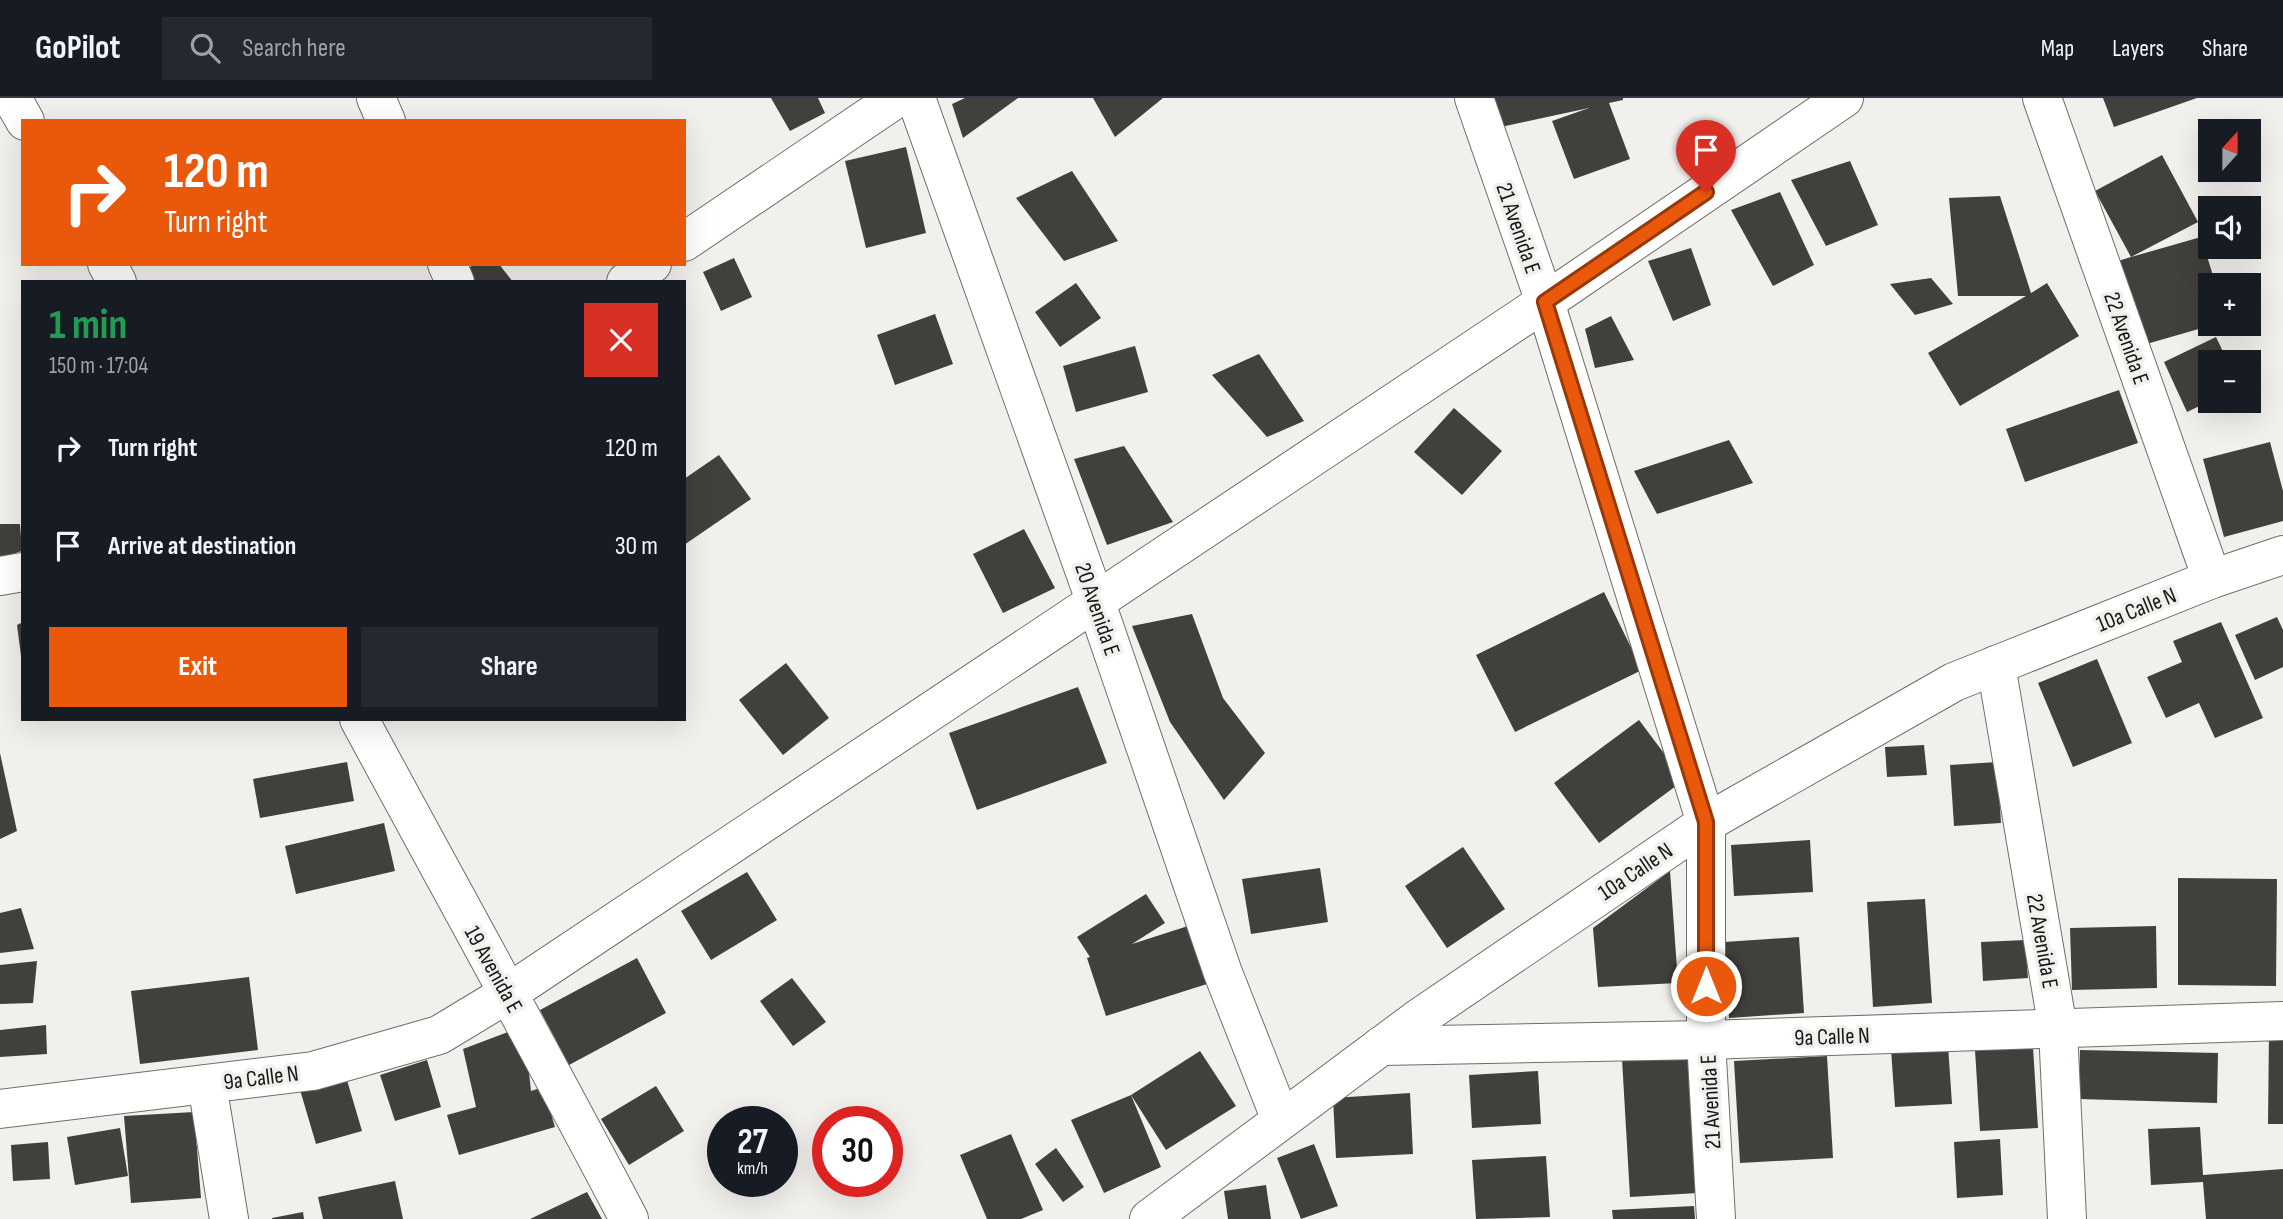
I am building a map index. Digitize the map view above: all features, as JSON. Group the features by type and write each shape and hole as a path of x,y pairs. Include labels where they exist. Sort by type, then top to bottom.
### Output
{"street":[{"path":"12,98 24,119"},
{"path":"376,98 385,119"},
{"path":"686,241 897,98"},
{"name":"20 Avenida E","path":"916,98 1095,600 1223,973 1281,1120"},
{"name":"21 Avenida E","path":"1474,98 1545,302 1706,822 1706,1040 1716,1219"},
{"name":"9a Calle N","path":"0,1109 313,1070 439,1035 1545,302 1844,98"},
{"name":"22 Avenida E","path":"2042,98 2212,579"},
{"path":"629,280 649,266"},
{"name":"10a Calle N","path":"1149,1219 1381,1046 1706,822 1954,682 2212,579 2283,555"},
{"path":"0,576 21,572"},
{"name":"22 Avenida E","path":"1996,665 2058,1029 2067,1219"},
{"name":"19 Avenida E","path":"360,721 506,993 537,1043 629,1219"},
{"name":"9a Calle N","path":"1381,1046 1706,1040 2283,1021"},
{"path":"206,1084 229,1219"}],"building":[{"path":"771,98 818,98 825,113 790,131"},
{"path":"965,98 1018,98 963,138 952,104"},
{"path":"1093,98 1163,98 1115,137"},
{"path":"1494,98 1623,98 1609,103 1630,159 1574,179 1552,121 1589,108 1501,127"},
{"path":"2103,98 2197,98 2114,127"},
{"path":"906,147 926,233 866,248 845,161"},
{"path":"2162,155 2198,222 2131,257 2095,191"},
{"path":"1850,161 1878,225 1826,246 1791,180"},
{"path":"1072,171 1118,241 1064,261 1016,198"},
{"path":"1780,192 1814,265 1773,286 1731,210"},
{"path":"2000,196 2031,293 2047,283 2079,336 1960,406 1928,353 2026,296 1958,296 1949,198"},
{"path":"2198,238 2198,259 2208,259 2212,273 2198,273 2198,329 2143,345 2118,261"},
{"path":"1691,248 1711,305 1673,321 1648,261"},
{"path":"734,258 752,297 721,311 703,272"},
{"path":"472,266 501,266 511,280 462,280 459,276"},
{"path":"1931,278 1953,304 1915,315 1890,284"},
{"path":"1076,283 1101,318 1060,347 1035,312"},
{"path":"935,314 953,364 895,385 877,335"},
{"path":"1611,316 1634,360 1595,368 1585,329"},
{"path":"2216,337 2222,350 2198,350 2198,407 2187,412 2164,362"},
{"path":"1135,346 1148,392 1076,412 1063,366"},
{"path":"1259,354 1304,421 1267,437 1212,375"},
{"path":"2119,390 2138,443 2025,482 2006,429"},
{"path":"1454,408 1502,451 1462,495 1414,452"},
{"path":"1729,440 1753,483 1657,514 1634,471"},
{"path":"2270,442 2283,491 2283,521 2224,537 2203,459"},
{"path":"1124,446 1173,522 1107,545 1074,459"},
{"path":"719,455 751,499 686,544 686,478"},
{"path":"0,524 20,524 21,551 0,558"},
{"path":"1024,529 1055,588 1003,613 973,554"},
{"path":"1604,592 1642,670 1515,732 1476,655"},
{"path":"1192,614 1223,698 1265,753 1224,800 1170,722 1132,626"},
{"path":"2277,617 2283,630 2283,667 2255,680 2235,635"},
{"path":"2221,622 2263,718 2215,738 2199,703 2166,718 2147,677 2182,662 2173,641"},
{"path":"21,623 21,656 17,625"},
{"path":"2097,659 2132,743 2073,767 2038,683"},
{"path":"786,663 829,718 783,755 739,700"},
{"path":"1078,687 1107,763 977,810 949,733"},
{"path":"1639,720 1684,780 1599,843 1554,783"},
{"path":"1924,745 1927,775 1887,777 1885,747"},
{"path":"0,753 17,831 0,839"},
{"path":"347,762 354,801 260,818 253,779"},
{"path":"1997,762 2001,823 1954,826 1950,765"},
{"path":"384,823 395,871 296,894 285,846"},
{"path":"1810,840 1813,892 1734,896 1731,845"},
{"path":"1463,847 1505,909 1447,948 1405,886"},
{"path":"1320,868 1328,922 1251,934 1242,879"},
{"path":"1670,871 1678,983 1598,987 1593,928"},
{"path":"747,872 777,920 711,960 681,911"},
{"path":"2178,878 2277,879 2276,986 2178,985"},
{"path":"1146,894 1165,923 1132,944 1188,926 1207,984 1106,1016 1087,958 1090,957 1077,937"},
{"path":"1925,899 1932,1003 1873,1007 1867,902"},
{"path":"21,908 34,949 0,953 0,913"},
{"path":"2156,926 2157,988 2072,990 2070,928"},
{"path":"1799,937 1804,1013 1729,1018 1724,942"},
{"path":"2025,940 2028,978 1983,981 1981,942"},
{"path":"637,958 666,1013 569,1065 540,1010"},
{"path":"37,961 33,1003 0,1004 0,965"},
{"path":"249,977 258,1050 140,1064 131,991"},
{"path":"792,978 826,1022 793,1046 760,1001"},
{"path":"46,1025 47,1054 0,1057 0,1030"},
{"path":"524,1026 531,1091 543,1087 555,1127 459,1155 447,1115 476,1107 463,1049"},
{"path":"2269,1031 2283,1031 2283,1124 2268,1124"},
{"path":"1948,1045 1952,1104 1895,1107 1891,1049"},
{"path":"2033,1047 2038,1128 1980,1131 1975,1050"},
{"path":"2080,1050 2218,1053 2217,1103 2079,1099"},
{"path":"1200,1051 1236,1106 1166,1150 1131,1095"},
{"path":"1689,1055 1698,1193 1630,1197 1622,1059"},
{"path":"1827,1056 1833,1158 1740,1163 1734,1061"},
{"path":"427,1060 441,1107 395,1121 380,1075"},
{"path":"344,1070 362,1131 316,1144 298,1083"},
{"path":"1538,1071 1541,1124 1472,1128 1469,1075"},
{"path":"656,1086 684,1131 629,1165 601,1119"},
{"path":"1410,1093 1413,1154 1336,1158 1333,1098"},
{"path":"1131,1095 1161,1167 1104,1193 1071,1120"},
{"path":"194,1112 201,1198 131,1203 124,1116"},
{"path":"2200,1127 2203,1175 2283,1169 2283,1219 2206,1219 2203,1182 2151,1185 2148,1129"},
{"path":"120,1128 128,1176 75,1185 67,1137"},
{"path":"1011,1134 1043,1210 1021,1219 987,1219 960,1155"},
{"path":"2000,1139 2003,1195 1957,1198 1954,1142"},
{"path":"48,1142 50,1179 13,1181 11,1145"},
{"path":"1314,1144 1338,1206 1301,1219 1277,1158"},
{"path":"1056,1148 1084,1187 1063,1202 1035,1164"},
{"path":"1546,1156 1550,1217 1476,1219 1472,1160"},
{"path":"395,1181 403,1219 323,1219 318,1197"},
{"path":"1266,1185 1271,1219 1228,1219 1224,1191"},
{"path":"587,1192 602,1219 530,1219"},
{"path":"1694,1206 1695,1219 1613,1219 1612,1210"},
{"path":"303,1212 304,1219 272,1219 272,1218"}],"route":[{"path":"1706,192 1545,302 1706,822 1706,986"}]}
